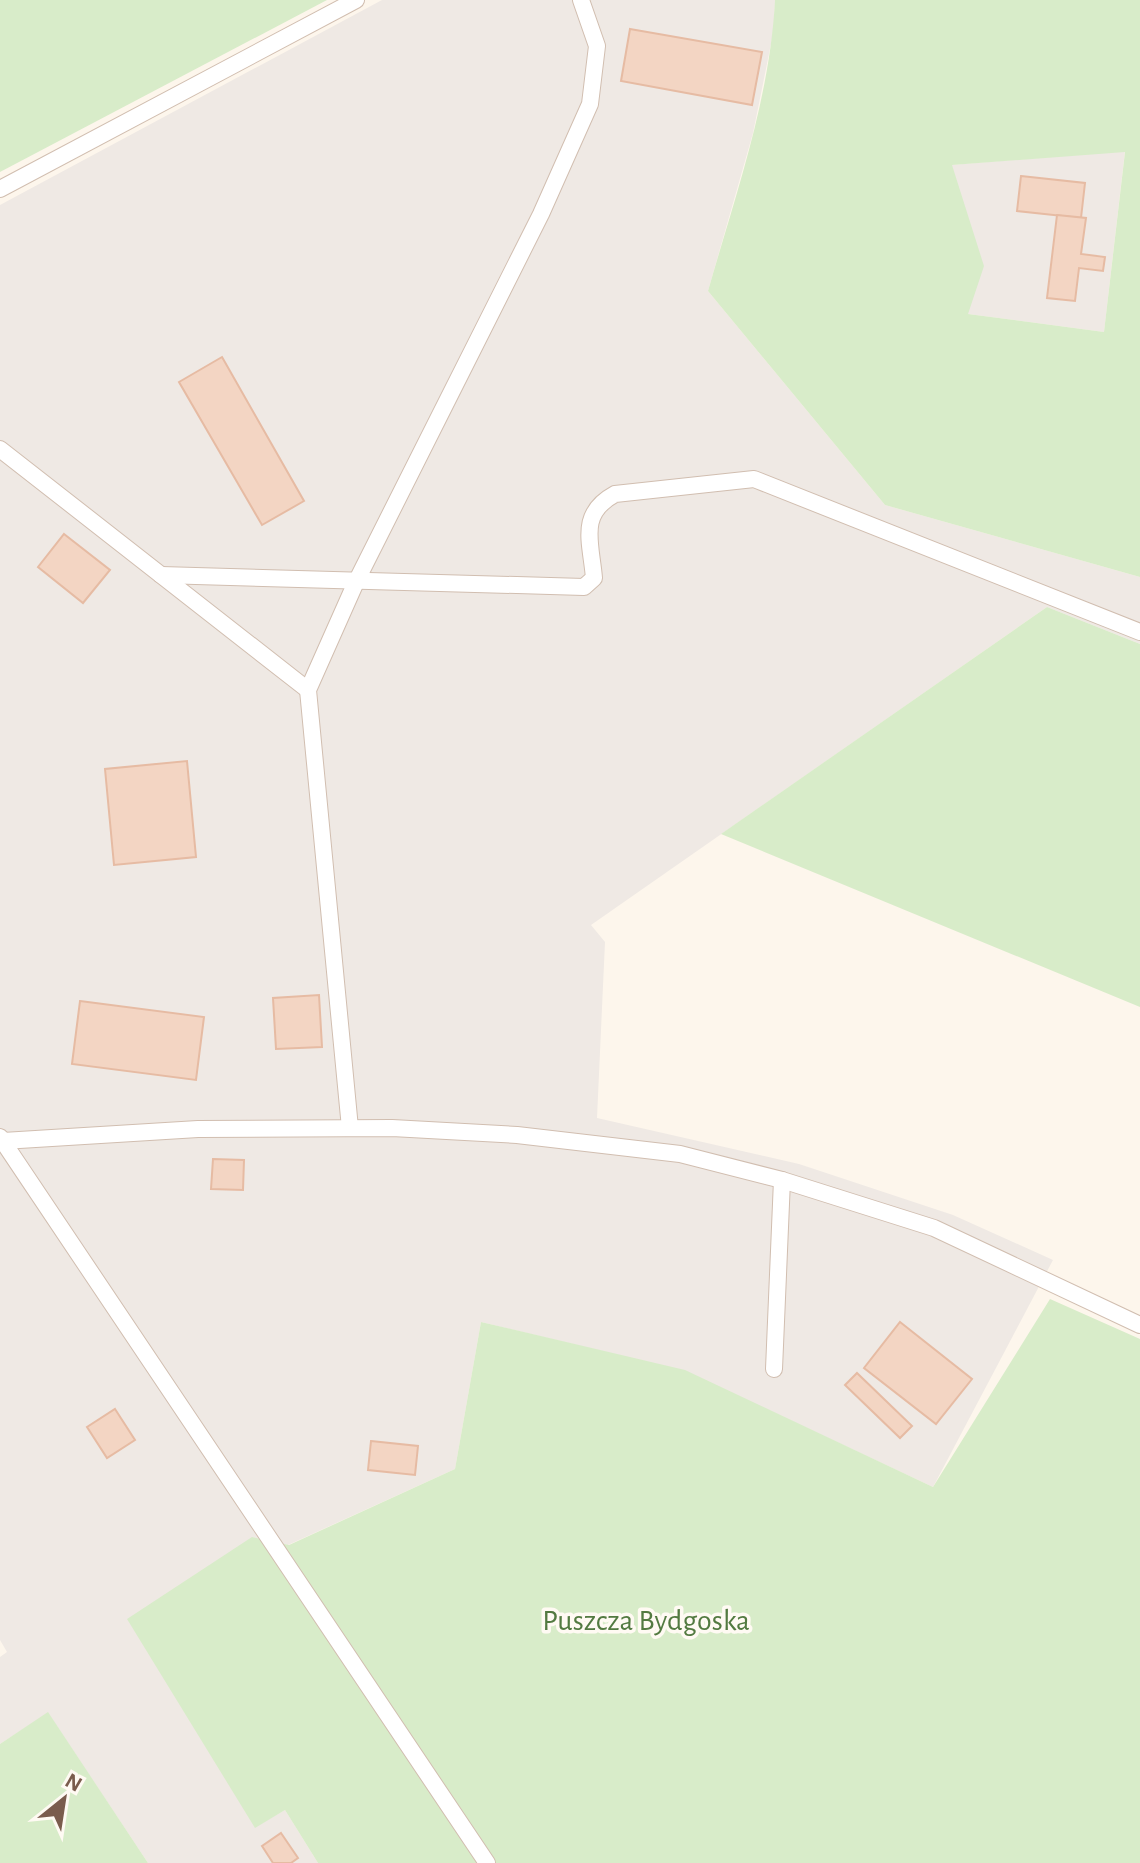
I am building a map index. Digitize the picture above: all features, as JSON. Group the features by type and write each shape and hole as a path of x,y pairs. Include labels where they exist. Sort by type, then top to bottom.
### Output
{"lane":[{"path":"0,189 356,0"},
{"path":"350,1128 308,690 356,582 541,214 590,104 597,46 581,0"},
{"path":"0,449 308,690"},
{"path":"161,575 584,587 594,578 590,517 597,504 615,494 754,479 1140,632"},
{"path":"2,1139 198,1129 350,1128 517,1135 665,1152 782,1180 934,1228 1140,1325"},
{"path":"2,1139 487,1863"},
{"path":"774,1369 782,1180"}],"shaded area":[{"path":"382,0 775,0 774,29 753,133 708,291 885,505 1140,577 1140,644 1047,607 591,925 605,942 597,1118 799,1164 953,1215 1053,1260 933,1487 685,1371 481,1322 455,1469 288,1545 252,1537 255,1827 285,1810 318,1863 148,1863 48,1713 0,1744 0,1657 7,1652 0,1640 0,205"},
{"path":"1125,151 1104,332 968,314 951,165"}],"green space":[{"path":"0,0 327,0 0,172"},
{"path":"775,0 1140,0 1140,577 885,505 708,291 750,147 772,37","holes":["1125,152 1104,332 968,314 984,266 952,165"]},
{"path":"1047,607 1140,644 1140,1007 721,834"},
{"name":"Puszcza Bydgoska","path":"1050,1299 1140,1339 1140,1863 318,1863 285,1810 255,1828 127,1619 252,1537 289,1545 455,1469 481,1322 685,1370 933,1487"},
{"path":"48,1712 148,1863 0,1863 0,1744"}],"building":[{"path":"630,29 762,52 752,105 621,81"},
{"path":"1021,176 1085,183 1081,218 1017,211"},
{"path":"1057,215 1086,218 1081,254 1105,257 1103,271 1079,268 1075,301 1047,298"},
{"path":"222,357 304,501 262,525 179,382"},
{"path":"64,534 110,570 83,603 38,567"},
{"path":"187,761 196,857 114,865 105,769"},
{"path":"319,995 322,1047 276,1049 273,998"},
{"path":"80,1001 204,1017 196,1080 72,1064"},
{"path":"213,1159 244,1160 243,1190 211,1189"},
{"path":"900,1322 972,1379 936,1424 864,1368"},
{"path":"857,1373 912,1426 900,1438 845,1385"},
{"path":"115,1409 135,1440 107,1458 87,1427"},
{"path":"371,1441 418,1446 415,1475 368,1470"},
{"path":"281,1833 298,1858 291,1863 273,1863 262,1846"}]}
